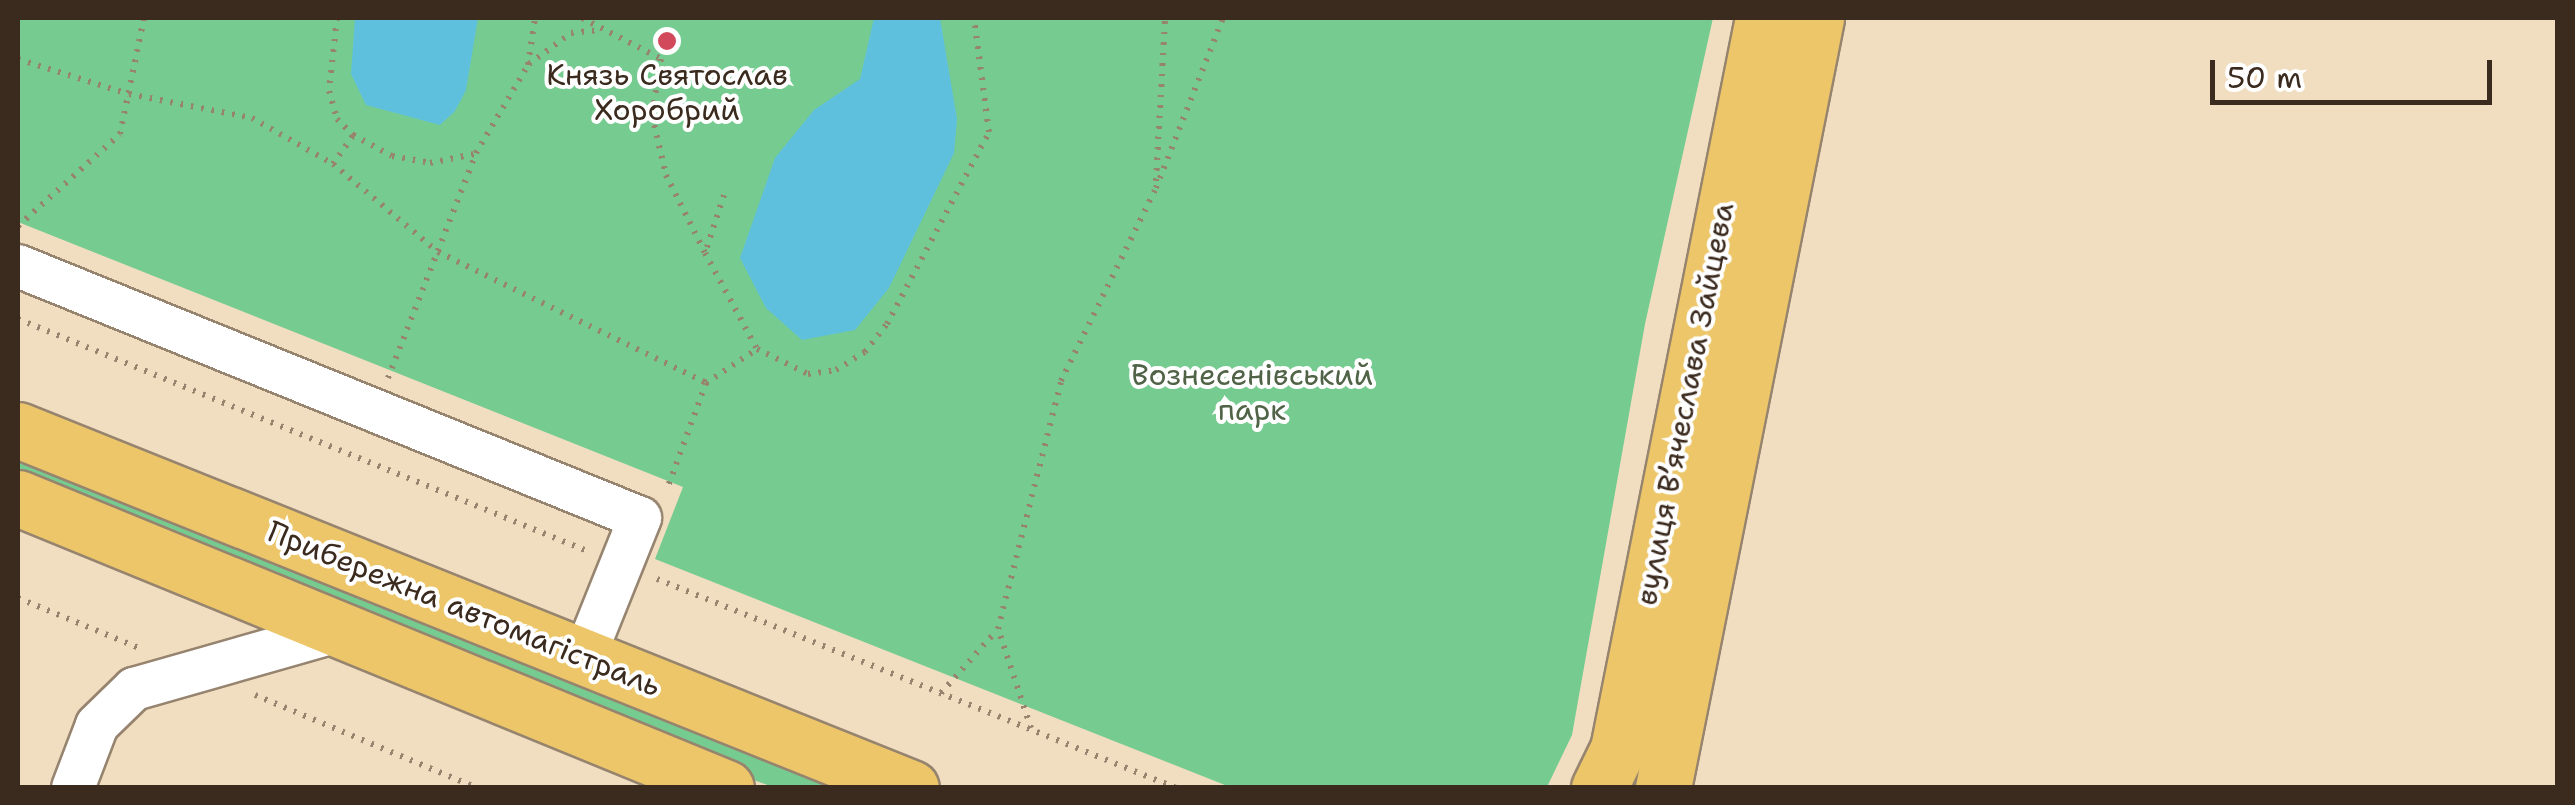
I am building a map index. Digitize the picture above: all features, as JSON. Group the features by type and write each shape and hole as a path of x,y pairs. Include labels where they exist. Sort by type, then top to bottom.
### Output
{"main road":[{"name":"вулиця Вʼячеслава Зайцева","path":"1599,788 1618,749 1764,18"},
{"name":"вулиця Вʼячеслава Зайцева","path":"1663,788 1816,18"},
{"name":"Прибережна автомагістраль","path":"18,430 911,788"},
{"path":"18,498 726,788"}],"lane":[{"path":"18,266 640,518 584,657"},
{"path":"74,788 97,725 134,689 341,630"}],"path":[{"path":"18,226 120,134 144,18"},
{"path":"337,18 328,91 338,119 353,135 392,156 430,164 476,154"},
{"path":"374,411 476,154 528,64 535,18"},
{"path":"582,18 661,59 652,114 666,175 757,349 808,374 836,370 866,352 888,324 990,132 974,18"},
{"path":"1156,188 1165,18"},
{"path":"941,693 998,629 1062,381 1156,188 1223,18"},
{"path":"528,64 571,33 604,30"},
{"path":"18,59 129,94 252,118 333,164 438,252 706,383"},
{"path":"333,164 353,135"},
{"path":"705,253 724,195"},
{"path":"640,518 669,488 706,383 757,349"},
{"path":"998,629 1031,729"}],"green space":[{"name":"Вознесенівський парк","path":"18,18 1713,18 1645,324 1572,735 1547,787 1230,787 655,559 683,487 18,222"},
{"path":"18,452 839,787 773,787 692,758 18,479"}],"water":[{"path":"355,18 478,18 466,90 455,111 440,125 366,105 351,74"},
{"path":"874,18 940,18 957,119 954,153 889,288 855,330 802,340 766,308 740,258 775,158 814,110 860,79"}],"place":[{"name":"Князь Святослав Хоробрий","path":"667,41"}]}
